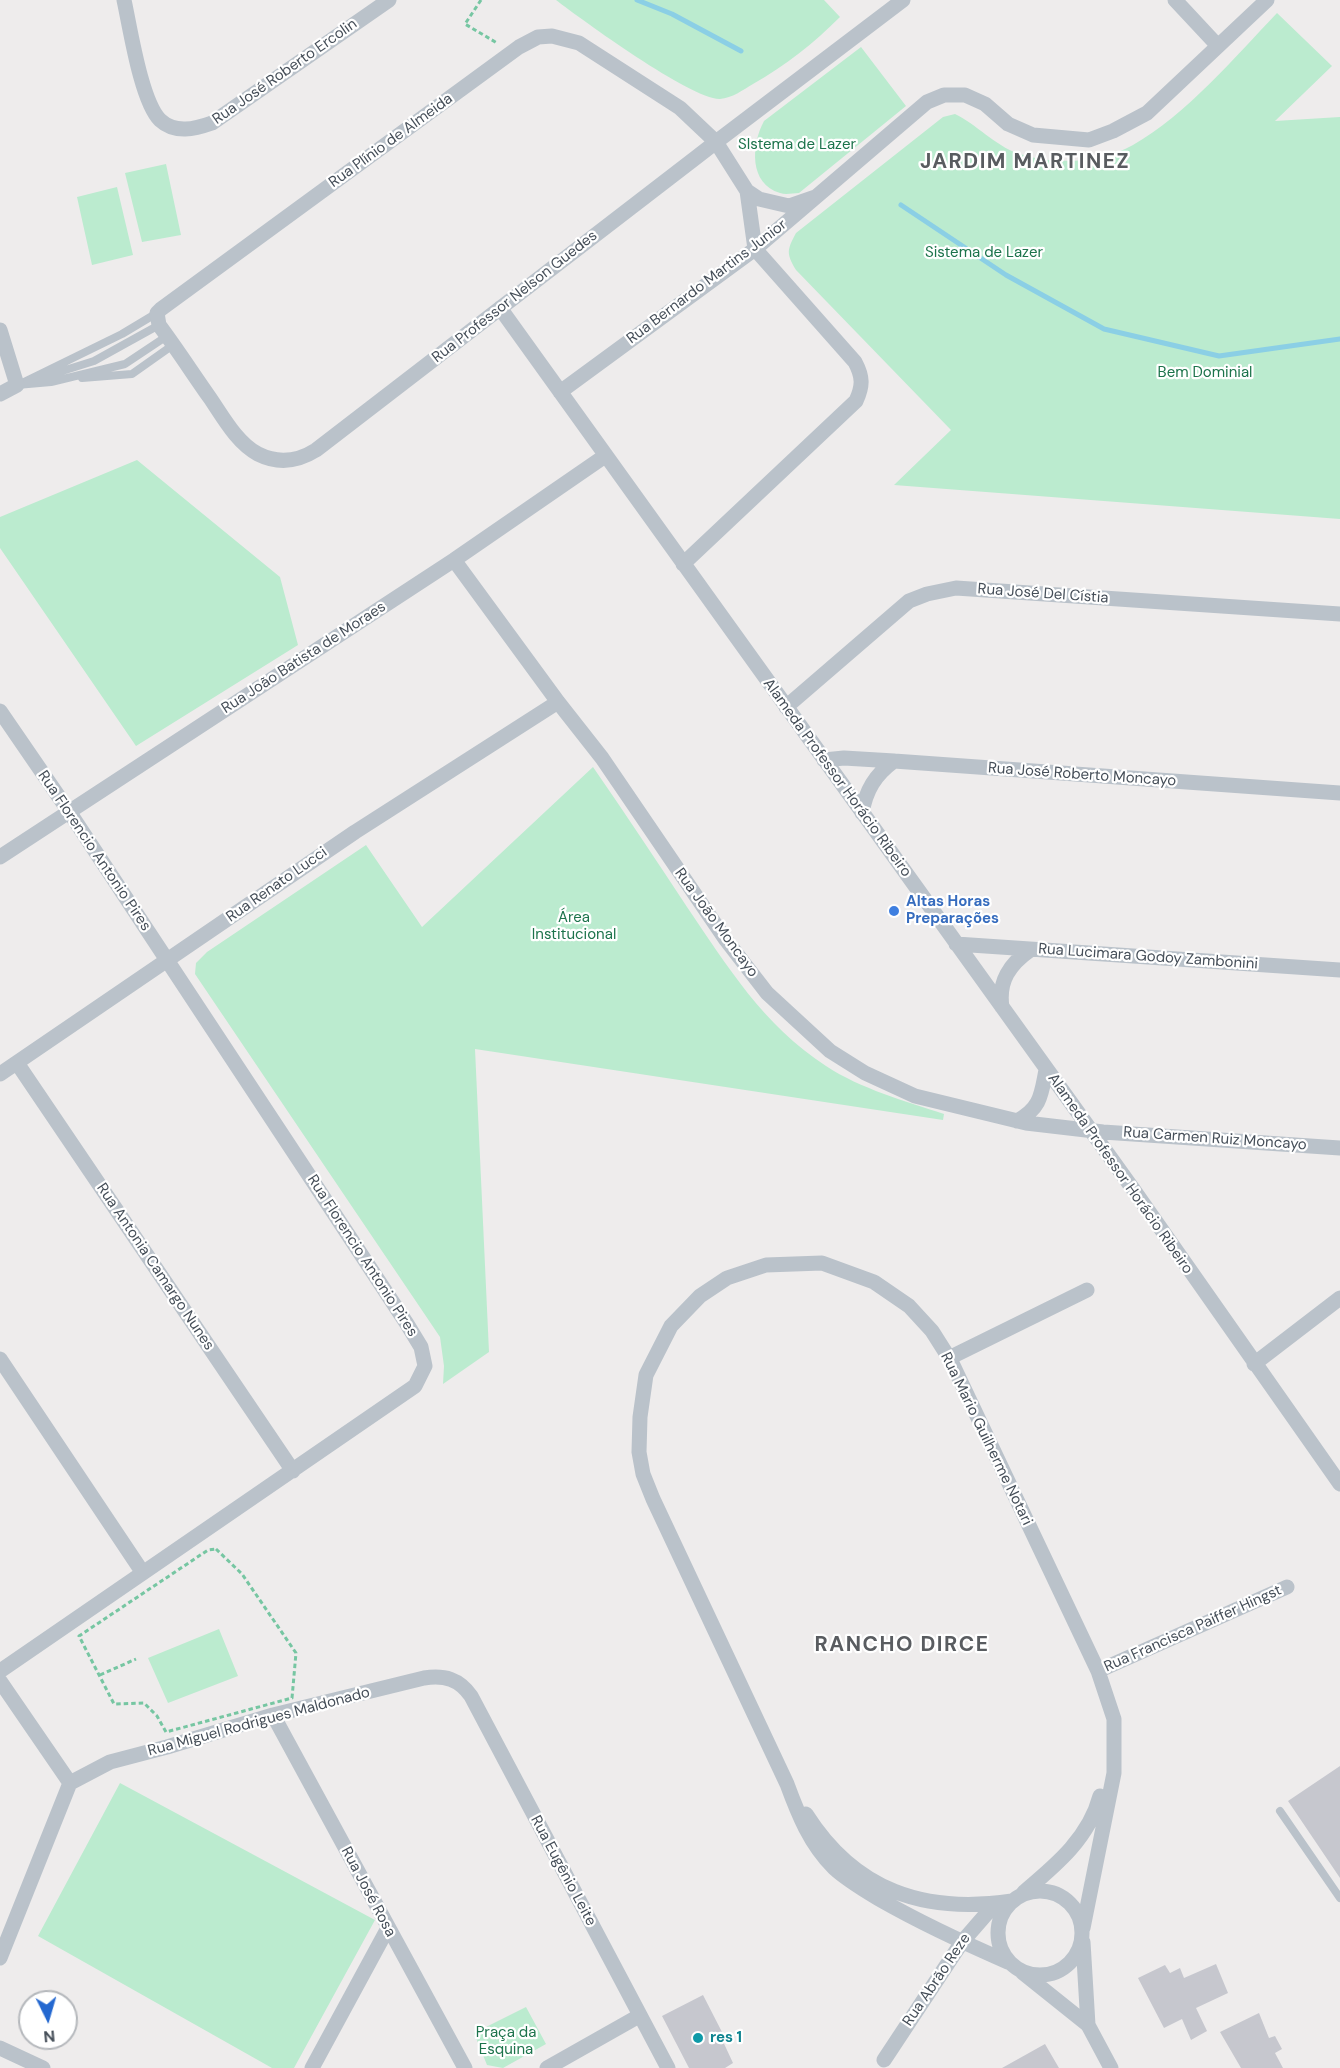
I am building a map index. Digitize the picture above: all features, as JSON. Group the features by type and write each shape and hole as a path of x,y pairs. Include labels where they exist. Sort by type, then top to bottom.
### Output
{"street":[{"name":"Rua José Roberto Ercolin","path":"124,0 139,66 153,110 160,120 185,130 212,123 389,0"},
{"name":"Rua Professor Nelson Guedes","path":"164,330 227,423 244,443 257,454 286,461 305,457 903,0"},
{"path":"1175,0 1218,46"},
{"name":"Rua Bernardo Martins Junior","path":"560,392 755,249 927,102 944,95 965,95 985,104 1008,124 1033,135 1089,140 1113,132 1147,113 1267,0"},
{"name":"Rua Plínio de Almeida","path":"164,330 513,52 538,37 552,36 579,43 680,108 716,142 747,191 755,249"},
{"path":"747,191 759,199 789,206 815,197"},
{"path":"683,564 856,401 862,389 861,374 855,362 755,249"},
{"name":"Alameda Professor Horácio Ribeiro","path":"500,308 1090,1130 1340,1484"},
{"path":"0,330 17,386"},
{"name":"Rua Plínio de Almeida","path":"0,394 17,386"},
{"name":"Rua João Batista de Moraes","path":"0,857 454,560 605,456"},
{"name":"Rua João Moncayo","path":"454,560 602,759 726,940 766,993 830,1051 865,1073 915,1096 1017,1121 1090,1130"},
{"name":"Rua José Del Cístia","path":"786,707 909,601 927,594 956,588 1340,614"},
{"name":"Rua Renato Lucci","path":"0,1074 355,831 558,702"},
{"name":"Rua Florencio Antonio Pires","path":"0,711 70,813 421,1347 425,1366 415,1386 0,1671"},
{"name":"Rua José Roberto Moncayo","path":"824,760 844,758 894,761 1340,793"},
{"path":"862,813 866,795 873,782 882,770 894,761"},
{"name":"Rua Lucimara Godoy Zambonini","path":"956,944 1340,970"},
{"path":"1002,1008 1000,993 1003,983 1019,958 1030,950"},
{"name":"Rua Antonia Camargo Nunes","path":"17,1063 293,1471"},
{"path":"1017,1121 1031,1113 1038,1104 1046,1070"},
{"name":"Rua Carmen Ruiz Moncayo","path":"1090,1130 1340,1148"},
{"name":"Rua Mario Guilherme Notari","path":"822,1263 874,1282 909,1306 932,1331 949,1358 1098,1671 1114,1719 1114,1773 1079,1950 1072,1962 1060,1971 1047,1975 1033,1975 904,1913 851,1881 833,1867 814,1844 799,1817 787,1784 643,1474 639,1452 640,1417 646,1375 671,1326 700,1296 727,1278 766,1266 822,1263"},
{"path":"949,1358 1087,1290"},
{"path":"1254,1364 1340,1298"},
{"path":"0,1359 143,1573"},
{"name":"Rua Francisca Paiffer Hingst","path":"1098,1671 1287,1587"},
{"name":"Rua Miguel Rodrigues Maldonado","path":"70,1783 110,1762 166,1748 273,1715 424,1678 438,1676 452,1679"},
{"name":"Rua Eugênio Leite","path":"452,1679 464,1686 471,1696 668,2068"},
{"path":"0,1681 70,1783 0,1958"},
{"name":"Rua José Rosa","path":"273,1715 465,2068"},
{"name":"Rua Mario Guilherme Notari","path":"1111,2068 1088,2025 1014,1966 998,1942 997,1931 1004,1910 1078,1842 1096,1811 1107,1772 1114,1719"},
{"name":"Rua Mario Guilherme Notari","path":"787,1784 810,1820 839,1854 862,1874 889,1890 909,1897 948,1905 995,1904 1016,1899 1031,1892 1054,1893 1065,1898 1079,1916 1083,1933 1088,2025"},
{"name":"Rua Abrão Reze","path":"884,2060 962,1942 995,1904"},
{"path":"312,2068 388,1928"},
{"path":"547,2068 639,2016"},
{"path":"0,2048 43,2068"}],"lane":[{"name":"Rua Plínio de Almeida","path":"17,386 132,374 164,330"},
{"name":"Rua Plínio de Almeida","path":"17,386 94,361 164,330"},
{"name":"Rua Plínio de Almeida","path":"17,386 122,334 164,330"},
{"path":"1280,1811 1340,1898"}],"path":[{"path":"481,0 465,24 513,52"},
{"path":"216,1549 242,1574 296,1653 292,1698 166,1732 158,1716 144,1703 114,1704 99,1675 79,1636 208,1550 216,1549"},
{"path":"99,1675 136,1659"}],"green space":[{"path":"556,0 824,0 840,17 788,62 737,93 720,99 706,96 686,87 612,40"},
{"path":"1277,13 1332,66 1275,121 1340,117 1340,519 894,485 951,430 796,270 789,252 796,233 943,117 955,114 1009,150 1030,157 1075,161 1106,156 1120,151 1153,133 1191,102"},
{"name":"SIstema de Lazer","path":"861,47 906,106 799,193 782,194 770,188 758,173 755,152 764,121"},
{"path":"166,164 181,235 142,242 125,173"},
{"path":"117,187 133,255 92,265 77,197"},
{"path":"137,460 280,577 298,645 136,746 0,548 0,517"},
{"name":"Área Institucional","path":"593,767 732,973 783,1032 804,1050 840,1074 884,1094 944,1114 943,1120 475,1049 489,1352 443,1384 444,1366 440,1337 195,974 196,963 207,952 366,845 422,927"},
{"path":"219,1629 238,1676 168,1703 148,1658"},
{"path":"120,1783 375,1920 294,2068 272,2068 38,1936"},
{"name":"Praça da Esquina","path":"526,2007 546,2044 503,2068 487,2065 474,2033"}],"building":[{"path":"1340,1766 1340,1878 1288,1801"},
{"path":"1216,1964 1228,1993 1196,2008 1207,2031 1191,2040 1182,2019 1164,2028 1138,1978 1165,1965 1170,1973 1180,1968 1184,1978"},
{"path":"703,1995 723,2034 720,2035 733,2063 725,2068 689,2068 662,2016"},
{"path":"1259,2013 1269,2038 1275,2036 1282,2049 1275,2053 1283,2068 1241,2068 1220,2032"},
{"path":"1045,2044 1059,2068 1002,2068"}],"waterway":[{"path":"637,0 672,14 741,51"},
{"path":"901,205 1006,275 1104,329 1219,356 1340,339"}],"place":[{"name":"Altas Horas Preparações","path":"894,911"},
{"name":"res 1","path":"698,2038"}],"district":[{"name":"JARDIM MARTINEZ","path":"1025,162"},
{"name":"RANCHO DIRCE","path":"902,1645"}],"park label":[{"name":"Sistema de Lazer","path":"984,253"},
{"name":"Bem Dominial","path":"1205,373"}]}
